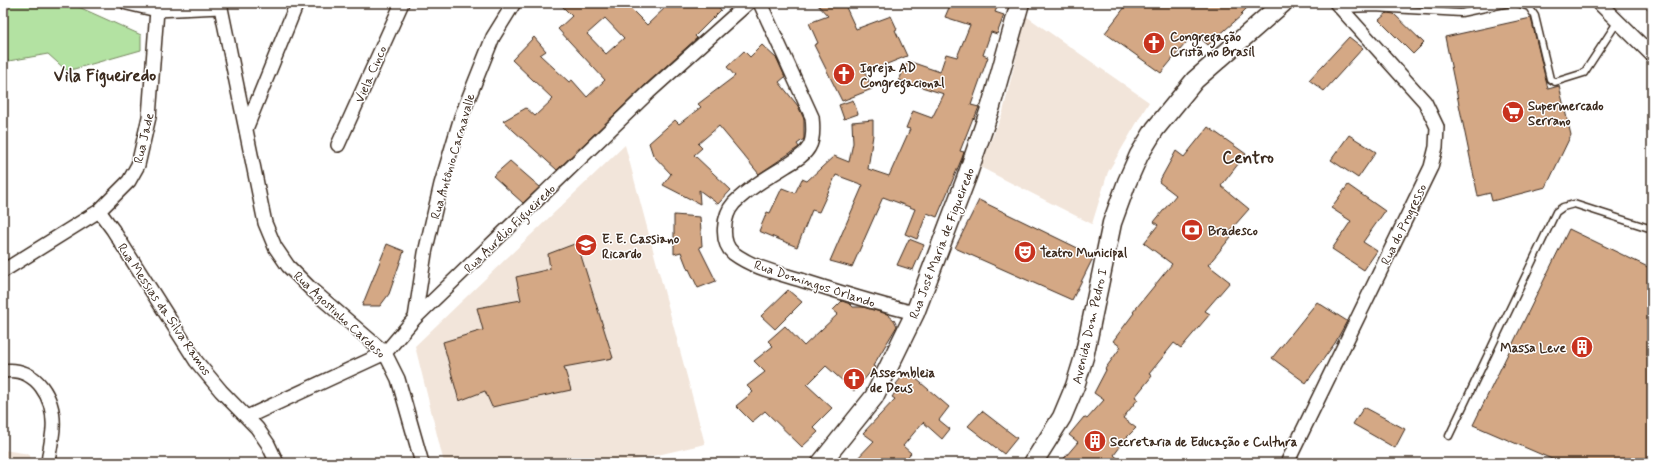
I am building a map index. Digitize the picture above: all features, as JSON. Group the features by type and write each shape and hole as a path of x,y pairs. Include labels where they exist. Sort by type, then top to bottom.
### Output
{"main road":[{"name":"Rua José Maria de Figueiredo","path":"821,463 874,397 915,313 966,179 991,106 1020,3"},
{"name":"Avenida Dom Pedro I","path":"1033,463 1062,417 1075,386 1084,357 1112,223 1139,155 1155,129 1195,80 1284,3"}],"street":[{"path":"127,3 157,10 220,5"},
{"path":"246,129 297,3"},
{"name":"Viela Cinco","path":"338,145 402,3"},
{"name":"Rua Antônio Carnavalle","path":"415,318 425,253 441,184 461,116 493,37 514,3"},
{"name":"Rua Aurélio Figueiredo","path":"247,417 385,353 415,318 649,92 748,3"},
{"name":"Rua Domingos Orlando","path":"760,3 812,117 812,138 809,147 802,155 749,190 732,204 726,219 724,232 726,244 733,253 758,267 879,304 915,313"},
{"path":"1599,3 1652,56"},
{"name":"Rua Agostinho Cardoso","path":"220,5 265,223 275,247 288,266 311,289 385,353 398,379 422,463"},
{"name":"Rua do Progresso","path":"1287,463 1431,167 1436,147 1437,127 1425,102 1339,6"},
{"name":"Rua Jade","path":"3,271 99,211 128,181 138,165 149,117 157,10"},
{"name":"Rua Messias da Silva Ramos","path":"99,211 113,230 196,360 222,391 258,428 278,463"},
{"path":"3,371 22,372 34,378 46,392 52,409 53,429 48,463"}],"lane":[{"path":"1339,6 1461,14 1509,3"},
{"path":"1518,3 1529,7 1535,16 1550,79 1555,82 1584,73 1618,21"},
{"path":"1449,436 1556,212 1563,207 1574,204 1652,229"}],"shaded area":[{"path":"1026,16 1149,102 1108,172 1092,224 980,167 1003,112"},
{"name":"E. E. Cassiano Ricardo","path":"625,145 705,444 623,463 444,463 415,346"},
{"path":"3,450 30,454 30,463 3,463"}],"green space":[{"path":"3,3 70,3 141,35 141,50 67,71 48,54 3,62"}],"building":[{"path":"559,3 625,3 647,25 670,3 715,3 721,10 695,36 697,38 644,86 557,170 503,121 526,108 535,116 553,99 512,60 534,37 546,51 540,55 569,82 572,80 587,97 605,80 558,29 572,16","holes":["605,18 624,38 606,54 587,34"]},
{"path":"816,3 844,3 856,29 891,16 897,29 895,30 907,56 872,70 863,68 872,89 842,101 814,45 818,43 809,23 828,16"},
{"path":"951,3 999,3 995,12 1004,15 997,34 991,32 983,55 988,57 971,105 979,107 960,151 964,152 962,158 937,217 927,213 917,239 905,234 915,209 883,197 852,267 830,261 863,185 836,175 819,212 812,210 797,247 759,231 767,212 770,213 782,188 795,193 802,179 807,181 834,156 849,162 853,143 852,122 873,120 873,135 868,169 889,176 910,129 906,128 913,111 932,118 944,94 899,80 908,61 940,72 946,54 957,57 970,25 945,17"},
{"path":"1128,3 1252,3 1241,14 1242,15 1208,45 1194,33 1161,73 1105,33"},
{"path":"1387,13 1394,14 1424,43 1413,54 1379,20"},
{"name":"Supermercado Serrano","path":"1531,18 1548,89 1559,86 1571,135 1546,187 1492,201 1490,193 1478,196 1445,37"},
{"path":"1349,37 1363,48 1324,91 1309,80"},
{"path":"762,45 777,59 785,77 779,82 798,106 804,119 804,139 797,144 799,147 759,174 719,126 698,144 702,148 694,155 731,190 718,204 699,190 700,204 663,185 671,174 653,155 649,143 675,120 679,124 701,107 698,104 735,76 727,67 744,51 750,57"},
{"path":"853,100 858,114 844,119 839,105"},
{"path":"1208,127 1246,154 1221,186 1249,209 1227,234 1231,237 1208,265 1230,282 1205,311 1210,314 1181,348 1174,343 1149,374 1152,376 1135,397 1138,399 1123,418 1136,428 1118,446 1120,447 1114,455 1123,463 1060,463 1078,442 1069,435 1084,417 1087,419 1104,400 1094,393 1106,370 1105,369 1121,347 1113,341 1134,313 1133,312 1172,264 1144,243 1158,225 1154,222 1176,195 1159,182 1176,151 1184,157"},
{"path":"1349,135 1376,152 1358,178 1331,160"},
{"path":"510,161 540,187 523,203 493,176"},
{"path":"1348,185 1385,211 1363,242 1377,251 1364,270 1332,249 1351,221 1331,208"},
{"name":"Teatro Municipal","path":"979,200 1094,256 1072,300 955,248"},
{"path":"674,215 700,217 702,246 699,247 716,281 698,288 689,269 688,270 681,252 674,254"},
{"name":"Massa Leve","path":"1569,229 1652,269 1652,463 1561,463 1473,425"},
{"path":"909,239 924,245 913,270 897,265"},
{"path":"577,243 613,358 564,367 571,390 492,407 485,391 459,401 443,342 483,330 477,308 521,300 516,277 550,269 548,254"},
{"path":"387,244 404,251 389,294 380,306 362,306"},
{"path":"788,290 802,302 775,329 761,316"},
{"path":"842,301 853,307 863,307 887,314 894,320 897,326 873,366 875,367 854,391 826,366 807,385 832,408 813,427 818,432 802,447 765,411 752,422 736,406 753,392 747,386 765,372 754,361 773,346 768,341 785,326 804,346 838,314 833,310"},
{"path":"1317,302 1347,321 1335,343 1306,383 1272,358"},
{"path":"907,371 949,407 939,420 950,429 942,439 923,422 903,446 911,453 902,463 853,463 874,441 863,433 895,399 892,397 899,387 896,384"},
{"path":"1364,407 1405,429 1395,448 1353,424"},
{"path":"982,411 1017,438 1004,454 968,426"}],"place":[{"name":"Congregação Cristã no Brasil","path":"1154,43"},
{"name":"Igreja AD Congregacional","path":"844,74"},
{"name":"Supermercado Serrano","path":"1513,112"},
{"name":"Bradesco","path":"1192,230"},
{"name":"E. E. Cassiano Ricardo","path":"586,245"},
{"name":"Teatro Municipal","path":"1025,252"},
{"name":"Massa Leve","path":"1582,347"},
{"name":"Assembleia de Deus","path":"854,379"},
{"name":"Secretaria de Educação e Cultura","path":"1095,441"}],"district":[{"name":"Vila Figueiredo","path":"105,75"},
{"name":"Centro","path":"1248,157"}]}
